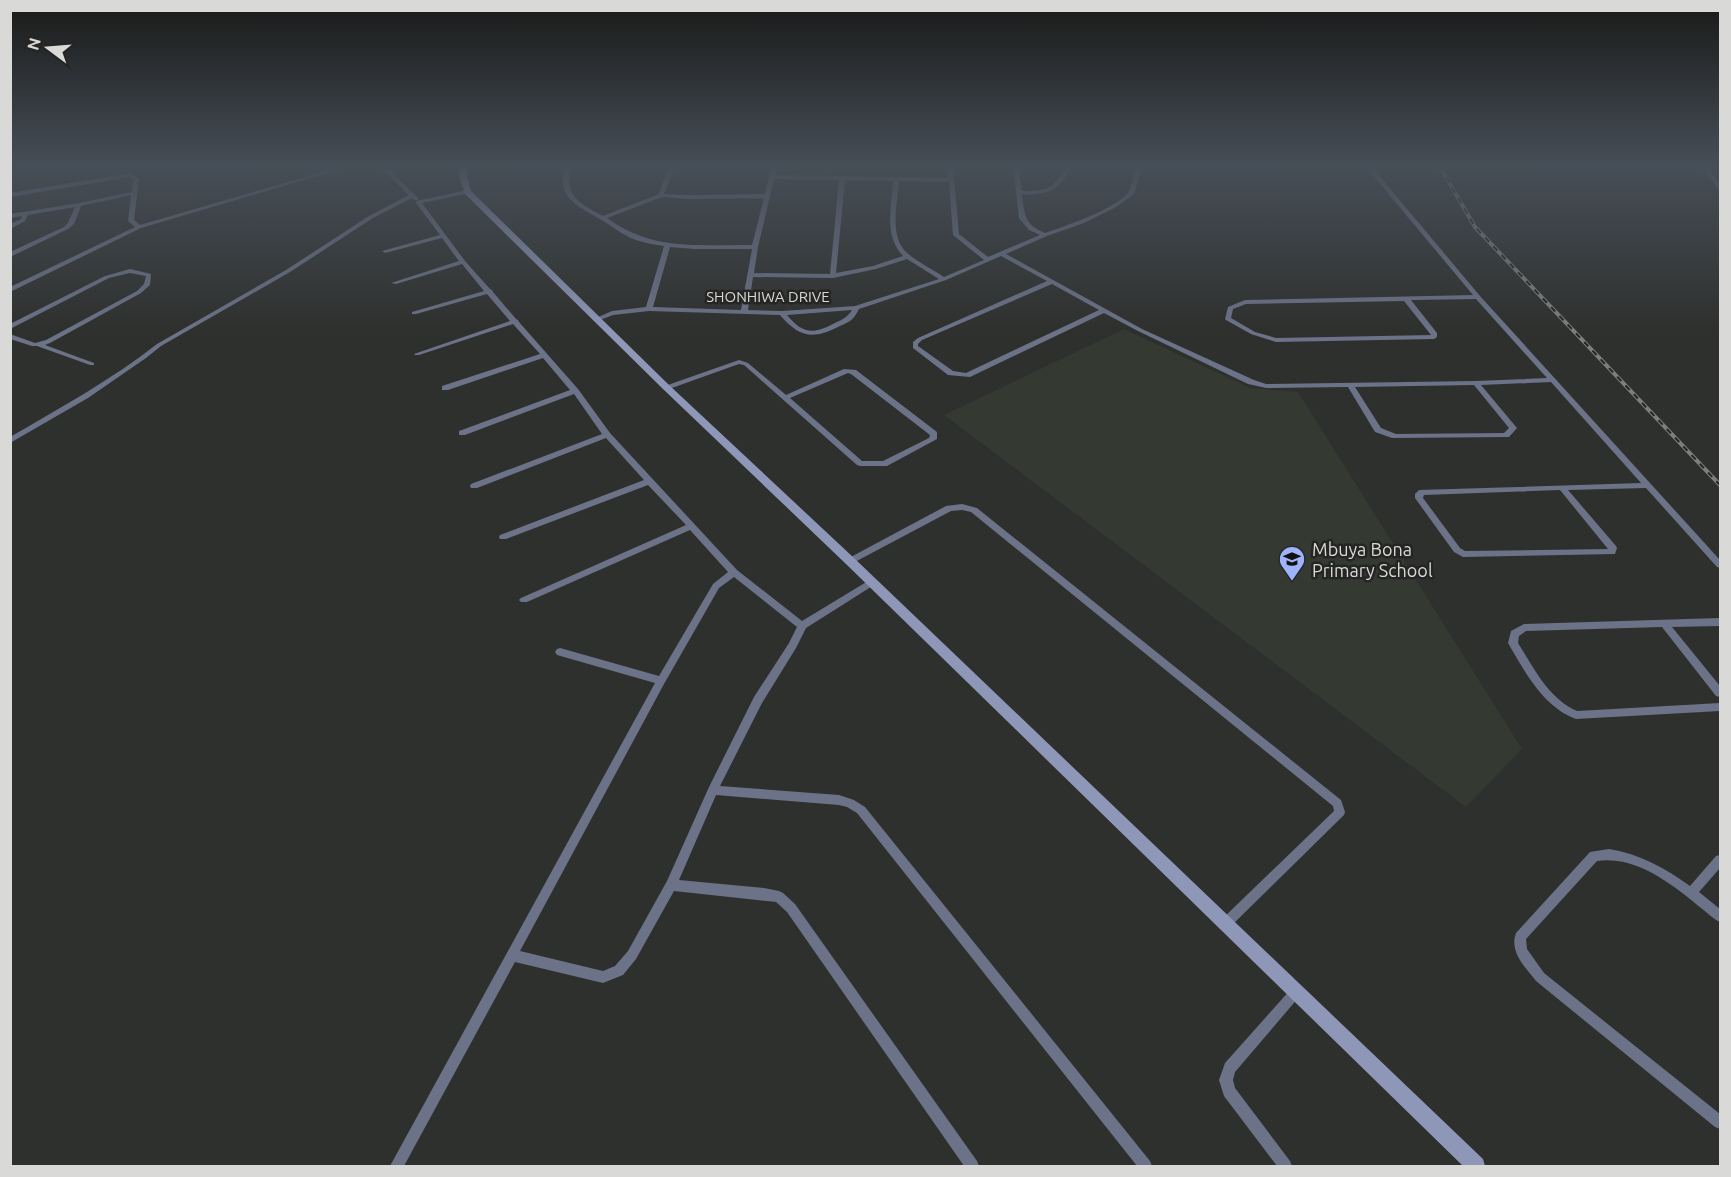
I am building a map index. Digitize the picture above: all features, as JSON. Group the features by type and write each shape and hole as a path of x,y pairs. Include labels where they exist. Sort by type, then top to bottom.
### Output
{"street":[{"path":"10,255 66,228 72,222"},
{"path":"132,222 139,227"},
{"path":"10,290 139,227 156,222"},
{"path":"10,441 95,390 159,345 288,271 363,222"},
{"path":"432,222 463,262 575,391 607,435 734,572 802,626"},
{"path":"499,222 666,387 850,561 1476,1167"},
{"path":"609,222 636,240 667,246 754,247"},
{"path":"744,312 760,222"},
{"path":"833,276 838,222"},
{"path":"895,222 896,243 909,256 944,279"},
{"path":"955,222 956,235 988,260"},
{"path":"1025,222 1031,229 1045,235"},
{"name":"SHONHIWA DRIVE","path":"598,319 612,313 649,309 782,313 856,308 944,279 1045,235 1082,222"},
{"path":"1415,222 1478,297 1720,565"},
{"path":"385,250 442,236"},
{"path":"649,309 667,246"},
{"path":"1002,254 1140,330 1251,382 1279,387 1552,380"},
{"path":"750,275 833,276 874,268 909,256"},
{"path":"394,283 463,262"},
{"path":"10,327 107,277 130,271 149,275 147,285 139,292 39,345"},
{"path":"1053,281 921,339 915,343 915,347 951,373 968,375 1104,310"},
{"path":"414,313 490,291"},
{"path":"1406,299 1434,333 1434,337 1428,339 1276,340 1253,333 1228,319 1230,308 1245,302 1478,297"},
{"path":"782,313 791,325 809,335 820,333 851,318 856,308"},
{"path":"417,354 516,321"},
{"path":"10,336 92,364"},
{"path":"446,388 545,355"},
{"path":"666,387 739,362 746,364 784,398 860,463 884,464 933,439 934,435 930,430 853,372 848,371 784,398"},
{"path":"1350,385 1378,430 1385,434 1406,436 1506,435 1511,432 1513,428 1476,383"},
{"path":"462,433 575,391"},
{"path":"474,486 607,435"},
{"path":"503,537 650,481"},
{"path":"1563,489 1612,548 1612,552 1607,554 1462,554 1419,498 1422,492 1649,485"},
{"path":"850,561 950,508 962,507 974,510 1337,803 1340,812 1224,925"},
{"path":"524,600 691,526"},
{"path":"397,1167 661,681 716,586 734,572"},
{"path":"512,955 603,977 618,971 632,955 671,885 713,790 758,700 793,645 802,626 871,583"},
{"path":"1720,622 1524,628 1514,634 1513,643 1553,702 1563,710 1576,715 1720,707"},
{"path":"1664,623 1720,693"},
{"path":"560,652 661,681"},
{"path":"713,790 839,800 850,803 861,810 1145,1167"},
{"path":"1720,916 1691,893 1637,861 1619,854 1605,853 1594,856 1520,937 1521,951 1540,977 1720,1122"},
{"path":"1691,893 1720,860"},
{"path":"671,885 764,894 779,897 791,908 972,1167"},
{"path":"1285,1167 1228,1091 1226,1080 1230,1068 1295,993"}],"shaded area":[{"name":"Mbuya Bona Primary School","path":"1124,329 1250,388 1298,392 1522,749 1466,807 944,415"}],"railway":[{"path":"1472,222 1720,485"}],"place":[{"name":"Mbuya Bona Primary School","path":"1292,582"}]}
